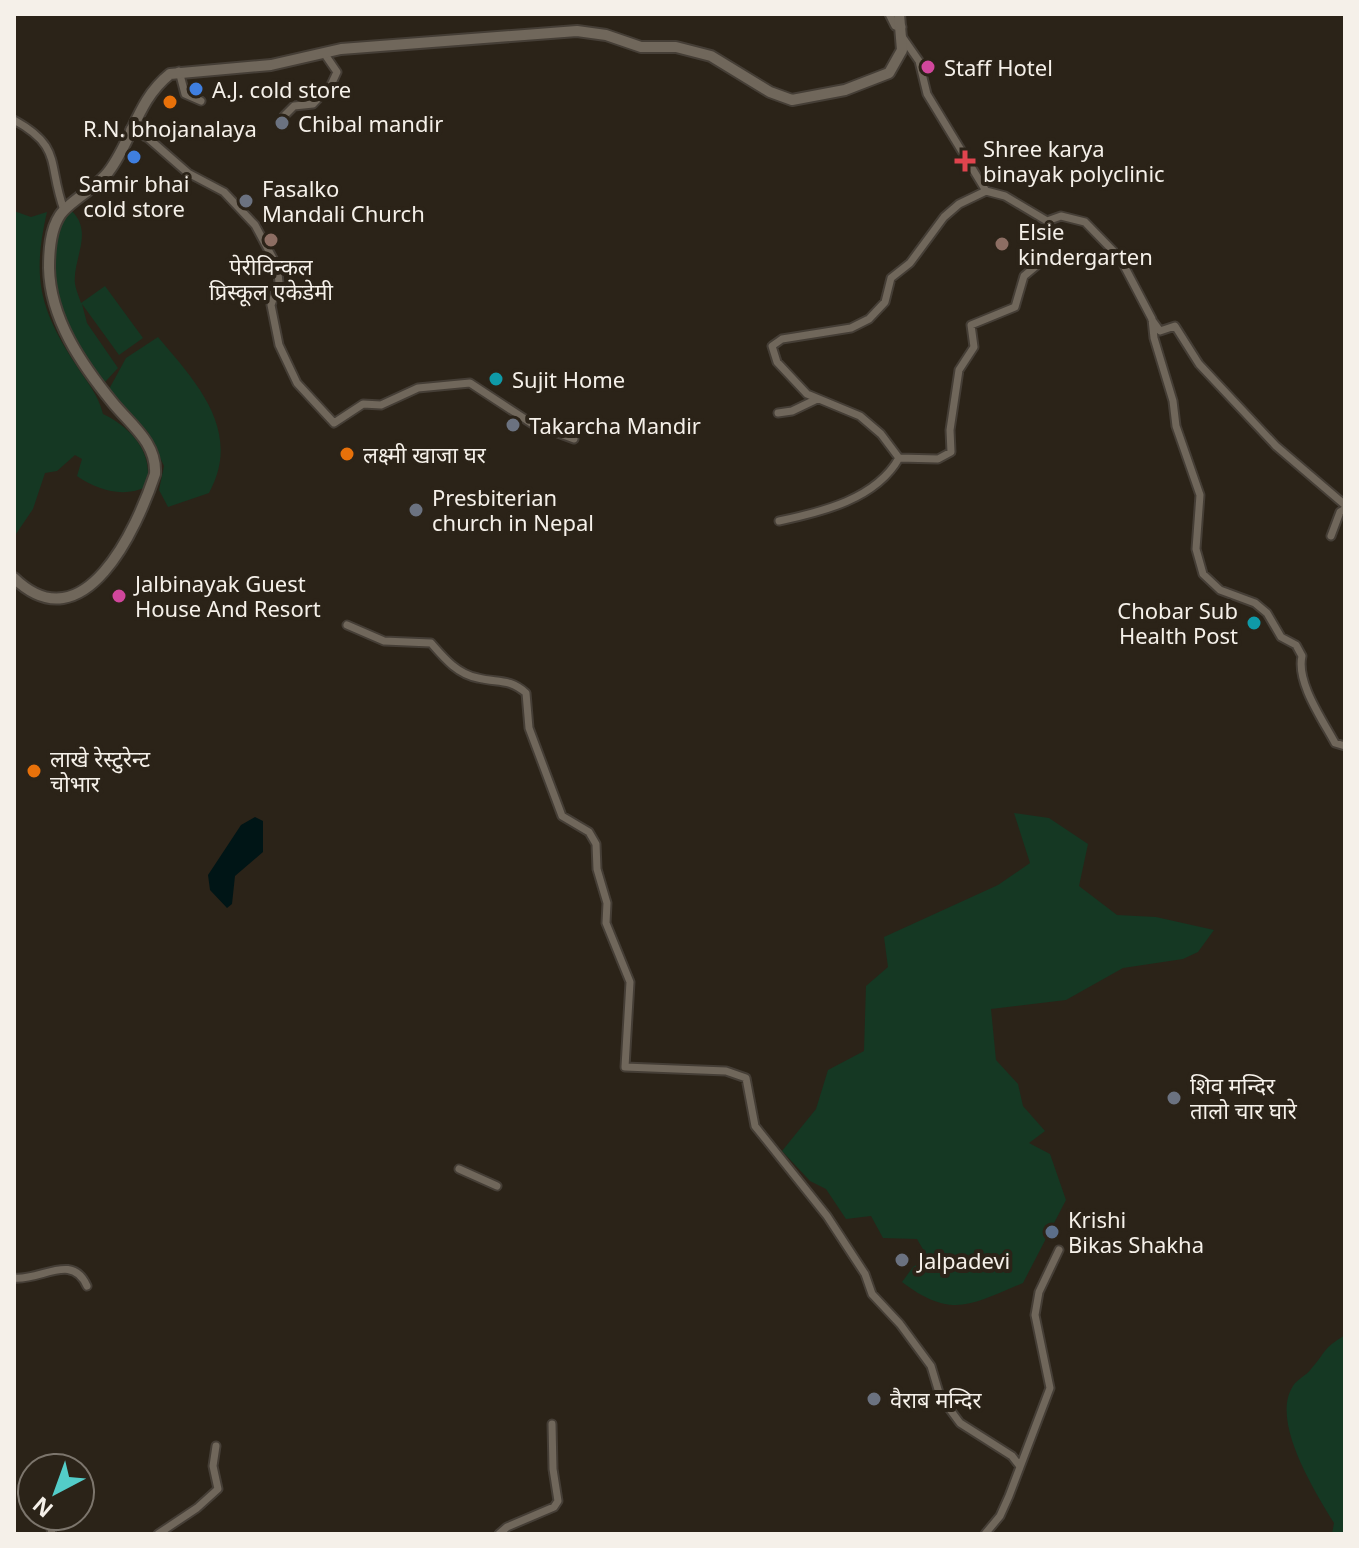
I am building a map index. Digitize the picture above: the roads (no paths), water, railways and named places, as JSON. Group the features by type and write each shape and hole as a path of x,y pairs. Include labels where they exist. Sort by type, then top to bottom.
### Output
{"main road":[{"path":"14,578 26,589 55,597 81,593 95,584 109,568 155,474 156,464 149,445 86,367 65,333 49,277 49,254 53,233 64,210 106,175 120,157 130,129 157,84 179,71 271,65 341,49 577,31 606,35 641,47 676,47 711,56 770,92 792,100 876,81 896,64 903,33 899,14"}],"street":[{"path":"889,14 919,61 927,94 986,191 1013,200 1047,221 1061,216 1085,222 1120,258 1160,331 1175,326 1199,364 1276,446 1345,507 1331,536"},
{"path":"284,116 294,106 313,104 331,85 337,72 324,53"},
{"path":"179,71 185,94 201,101"},
{"path":"14,120 43,138 50,148 64,210"},
{"path":"130,129 148,138 188,173 224,192 255,225 277,266 279,282 271,305 279,345 297,383 334,423 363,404 381,405 418,388 470,383 531,423 574,439"},
{"path":"899,458 881,434 860,416 815,400 784,371 772,346 782,339 851,328 869,319 885,302 891,278 910,263 944,217 959,204 986,191"},
{"path":"899,458 938,459 951,452 950,430 959,370 974,347 971,325 1015,307 1024,276 1036,266"},
{"path":"1152,319 1154,338 1173,401 1176,426 1200,495 1199,564 1212,583 1255,603 1267,613 1281,637 1296,645 1302,656 1299,669 1320,714 1335,743 1345,746"},
{"path":"778,413 792,411 815,400"},
{"path":"779,521 839,504 889,475 899,458"},
{"path":"347,625 384,641 431,643 454,668 478,679 507,679 526,693 529,728 562,816 589,832 596,844 597,869 607,903 606,923 630,982 625,1067 726,1071 746,1078 755,1126 827,1216 865,1274 872,1294 900,1324 931,1366 934,1386 940,1396 960,1423 1012,1456 1019,1465"},
{"path":"459,1169 497,1186"},
{"path":"985,1534 1000,1516 1050,1388 1035,1315 1039,1292 1059,1250"},
{"path":"14,1278 70,1268 80,1273 87,1286"},
{"path":"499,1534 507,1527 554,1507 558,1501 553,1469 552,1424"},
{"path":"158,1534 197,1508 218,1489 213,1466 216,1446"}],"place":[{"name":"Staff Hotel","path":"928,67"},
{"name":"A.J. cold store","path":"196,89"},
{"name":"R.N. bhojanalaya","path":"170,102"},
{"name":"Chibal mandir","path":"282,123"},
{"name":"Samir bhai cold store","path":"134,157"},
{"name":"Shree karya binayak polyclinic","path":"965,161"},
{"name":"Fasalko Mandali Church","path":"246,201"},
{"name":"पेरीविन्कल प्रिस्कूल एकेडेमी","path":"271,240"},
{"name":"Elsie kindergarten","path":"1002,244"},
{"name":"Sujit Home","path":"496,379"},
{"name":"Takarcha Mandir","path":"513,425"},
{"name":"लक्ष्मी खाजा घर","path":"347,454"},
{"name":"Presbiterian church in Nepal","path":"416,510"},
{"name":"Jalbinayak Guest House And Resort","path":"119,596"},
{"name":"Chobar Sub Health Post","path":"1254,623"},
{"name":"लाखे रेस्टुरेन्ट चोभार","path":"34,771"},
{"name":"शिव मन्दिर तालो चार घारे","path":"1174,1098"},
{"name":"Krishi Bikas Shakha","path":"1052,1232"},
{"name":"Jalpadevi","path":"902,1260"},
{"name":"वैराब मन्दिर","path":"874,1399"}]}
